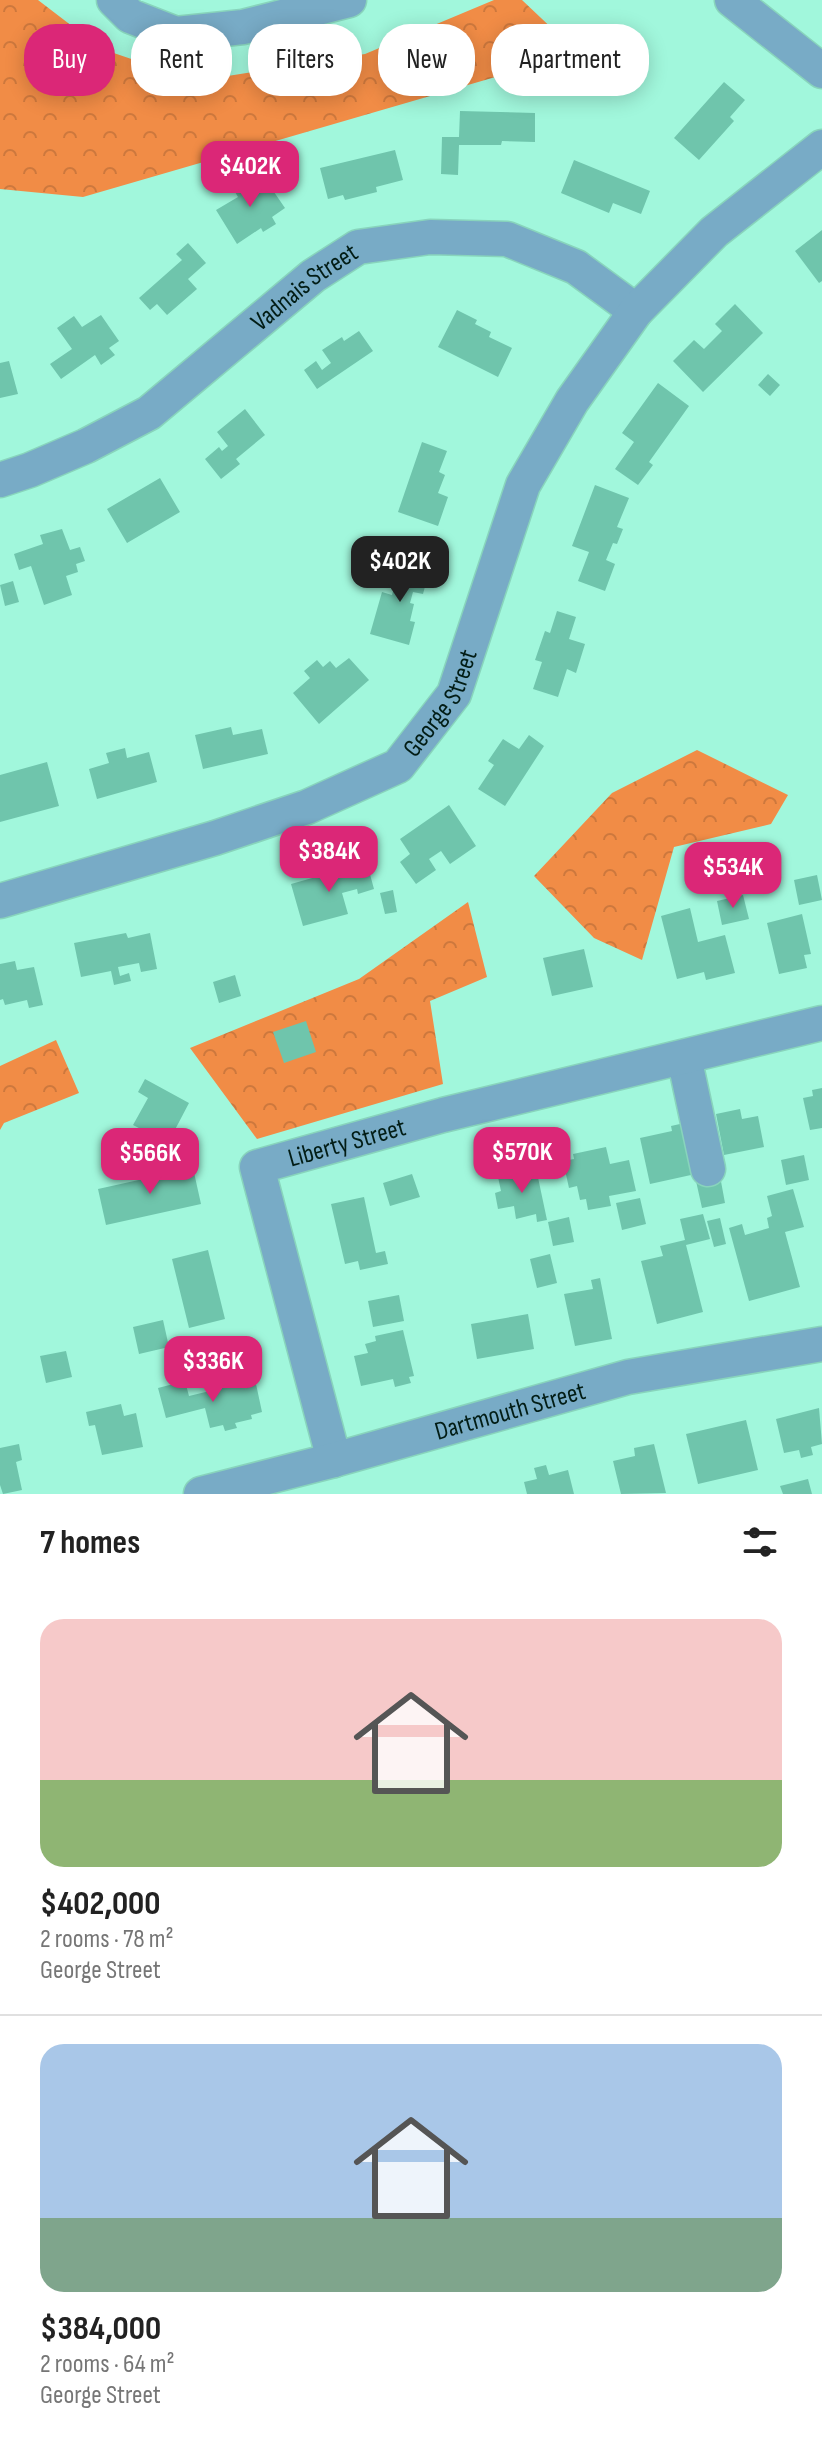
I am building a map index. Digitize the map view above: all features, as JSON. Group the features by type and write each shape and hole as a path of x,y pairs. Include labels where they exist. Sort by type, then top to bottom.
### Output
{"street":[{"path":"114,0 130,16 176,34 243,27 349,0"},
{"path":"732,0 822,71"},
{"name":"George Street","path":"0,901 215,838 307,807 398,766 454,694 523,485 572,401 636,311 714,232 822,147"},
{"name":"Vadnais Street","path":"0,480 86,446 149,413 313,276 358,247 430,237 507,239 576,267 636,311"},
{"name":"Liberty Street","path":"334,1460 257,1167 443,1115 822,1023"},
{"path":"684,1057 708,1169"},
{"name":"Dartmouth Street","path":"201,1494 628,1377 822,1344"}],"green space":[{"path":"0,0 38,0 69,24 24,24 24,96 115,96 115,53 131,59 131,96 232,96 232,75 248,73 248,96 362,96 362,54 378,49 378,96 430,96 83,197 0,189"},
{"path":"494,0 522,0 547,24 491,24 491,78 475,83 475,24 437,24"},
{"path":"697,750 788,795 771,824 674,847 642,960 594,938 534,876 612,793"},
{"path":"468,902 487,977 430,1001 443,1084 257,1139 190,1048 359,979"},
{"path":"56,1040 79,1093 4,1123 0,1130 0,1066"}],"building":[{"path":"724,82 745,100 730,117 734,121 699,160 674,138"},
{"path":"460,111 535,113 535,142 459,145 458,175 441,174 442,137 459,137"},
{"path":"395,150 403,180 376,187 377,192 345,200 343,195 328,199 320,168"},
{"path":"574,160 650,191 641,214 613,203 609,213 561,193"},
{"path":"248,176 255,185 265,179 285,208 272,217 276,224 263,232 261,228 237,244 216,210 238,197 232,187"},
{"path":"822,230 822,281 819,283 795,251"},
{"path":"188,243 206,263 188,279 197,289 167,315 157,304 150,310 139,298 182,260 176,254"},
{"path":"735,304 763,333 703,392 673,361 694,340 704,349 722,331 715,324"},
{"path":"457,310 477,320 475,324 491,332 489,337 512,348 498,377 438,347"},
{"path":"101,315 119,341 109,348 115,355 101,365 95,355 61,379 50,364 72,349 57,328 74,316 82,327"},
{"path":"359,331 373,351 317,389 304,370 316,361 322,370 331,363 322,350 342,337 344,341"},
{"path":"9,361 18,394 0,398 0,363"},
{"path":"768,374 780,385 770,396 758,385"},
{"path":"658,383 689,406 649,462 653,465 638,485 615,469 634,442 622,433"},
{"path":"245,409 265,435 236,459 240,464 221,479 205,459 219,447 222,451 228,446 217,432"},
{"path":"422,442 447,451 439,472 445,475 438,493 448,497 438,526 398,512"},
{"path":"160,478 180,512 127,543 107,509"},
{"path":"595,485 629,498 617,527 623,529 606,560 615,564 605,591 578,581 589,552 572,546"},
{"path":"62,529 70,550 80,547 85,561 76,564 78,572 66,576 72,595 44,605 31,566 19,570 14,554 43,544 40,535"},
{"path":"401,560 430,568 423,594 413,592 410,603 414,604 410,621 415,622 409,645 370,634 382,592 392,595"},
{"path":"13,581 19,602 5,606 0,585"},
{"path":"557,611 576,617 569,639 585,644 576,673 567,669 558,697 533,689 542,662 535,660 545,631 550,633"},
{"path":"349,658 369,680 319,724 293,693 310,678 304,671 317,660 323,667 330,661 336,668"},
{"path":"231,727 233,735 262,729 268,754 203,769 195,735"},
{"path":"529,735 544,746 505,806 478,789 494,765 488,761 503,739 519,749"},
{"path":"125,748 127,758 149,752 157,782 97,799 89,769 109,763 106,753"},
{"path":"47,762 59,806 0,822 0,775"},
{"path":"449,805 476,846 450,864 441,851 429,859 436,870 416,884 400,862 410,854 400,839"},
{"path":"368,867 374,889 358,894 357,889 342,893 348,914 303,926 291,884 337,871 339,875"},
{"path":"817,875 822,900 799,905 794,880"},
{"path":"393,890 397,912 385,914 380,893"},
{"path":"743,895 749,919 722,925 717,901"},
{"path":"690,908 698,942 725,935 735,973 706,980 704,972 677,979 661,916"},
{"path":"802,914 811,954 804,955 807,968 779,974 767,923"},
{"path":"126,933 128,938 150,933 157,969 141,972 139,963 118,967 120,976 129,973 131,981 114,985 111,971 81,977 74,943"},
{"path":"584,949 593,987 552,996 543,958"},
{"path":"15,961 17,970 34,967 43,1005 29,1008 27,1000 5,1005 3,999 0,1000 0,964"},
{"path":"235,975 241,996 219,1003 213,982"},
{"path":"306,1021 316,1052 284,1063 273,1032"},
{"path":"145,1079 189,1103 168,1143 133,1125 148,1098 138,1092"},
{"path":"822,1088 822,1128 810,1130 803,1098 813,1096 812,1090"},
{"path":"740,1109 742,1119 758,1116 764,1147 724,1155 716,1114"},
{"path":"689,1122 700,1173 650,1184 640,1138 672,1131 671,1126"},
{"path":"606,1147 610,1164 629,1160 636,1191 609,1196 611,1206 588,1210 586,1199 580,1200 577,1186 569,1188 563,1161 574,1159 573,1154"},
{"path":"804,1155 809,1180 786,1185 781,1160"},
{"path":"193,1168 201,1204 106,1225 98,1189"},
{"path":"536,1168 547,1220 537,1222 536,1214 516,1219 514,1206 498,1209 495,1193 501,1191 498,1177"},
{"path":"412,1174 420,1197 390,1206 383,1183"},
{"path":"720,1176 725,1203 702,1208 696,1181"},
{"path":"793,1189 804,1227 785,1232 800,1287 749,1301 729,1228 742,1224 745,1235 769,1228 767,1218 772,1216 767,1196"},
{"path":"364,1197 376,1253 385,1251 388,1264 360,1270 358,1261 345,1264 331,1204"},
{"path":"640,1198 646,1224 622,1230 616,1203"},
{"path":"703,1214 710,1239 686,1245 703,1312 657,1324 641,1261 663,1256 660,1246 685,1240 680,1219"},
{"path":"569,1217 574,1242 553,1246 548,1222"},
{"path":"720,1218 726,1244 714,1247 707,1221"},
{"path":"208,1250 225,1319 189,1328 172,1259"},
{"path":"550,1254 557,1283 537,1288 530,1259"},
{"path":"600,1278 612,1339 575,1346 564,1294 593,1289 591,1280"},
{"path":"399,1295 404,1321 373,1327 368,1301"},
{"path":"528,1314 534,1349 477,1359 471,1324"},
{"path":"163,1320 169,1347 139,1354 133,1327"},
{"path":"403,1330 414,1376 409,1377 411,1383 395,1387 393,1379 361,1386 354,1356 368,1353 365,1344 376,1341 375,1336"},
{"path":"66,1351 72,1377 46,1383 40,1356"},
{"path":"185,1381 189,1396 243,1383 245,1387 256,1384 262,1412 251,1415 252,1419 235,1423 237,1428 225,1431 223,1425 210,1428 205,1408 166,1418 158,1388"},
{"path":"121,1404 124,1416 136,1413 143,1447 102,1455 95,1425 89,1426 86,1412"},
{"path":"819,1408 822,1444 811,1447 813,1455 801,1458 799,1450 784,1453 776,1419"},
{"path":"746,1420 758,1470 698,1484 686,1434"},
{"path":"19,1444 22,1460 16,1462 22,1490 3,1494 0,1485 0,1448"},
{"path":"654,1444 666,1493 621,1494 613,1461 635,1456 634,1448"},
{"path":"546,1465 549,1475 568,1470 574,1494 527,1494 524,1482 537,1479 534,1468"},
{"path":"808,1479 812,1494 783,1494 780,1486"}]}
